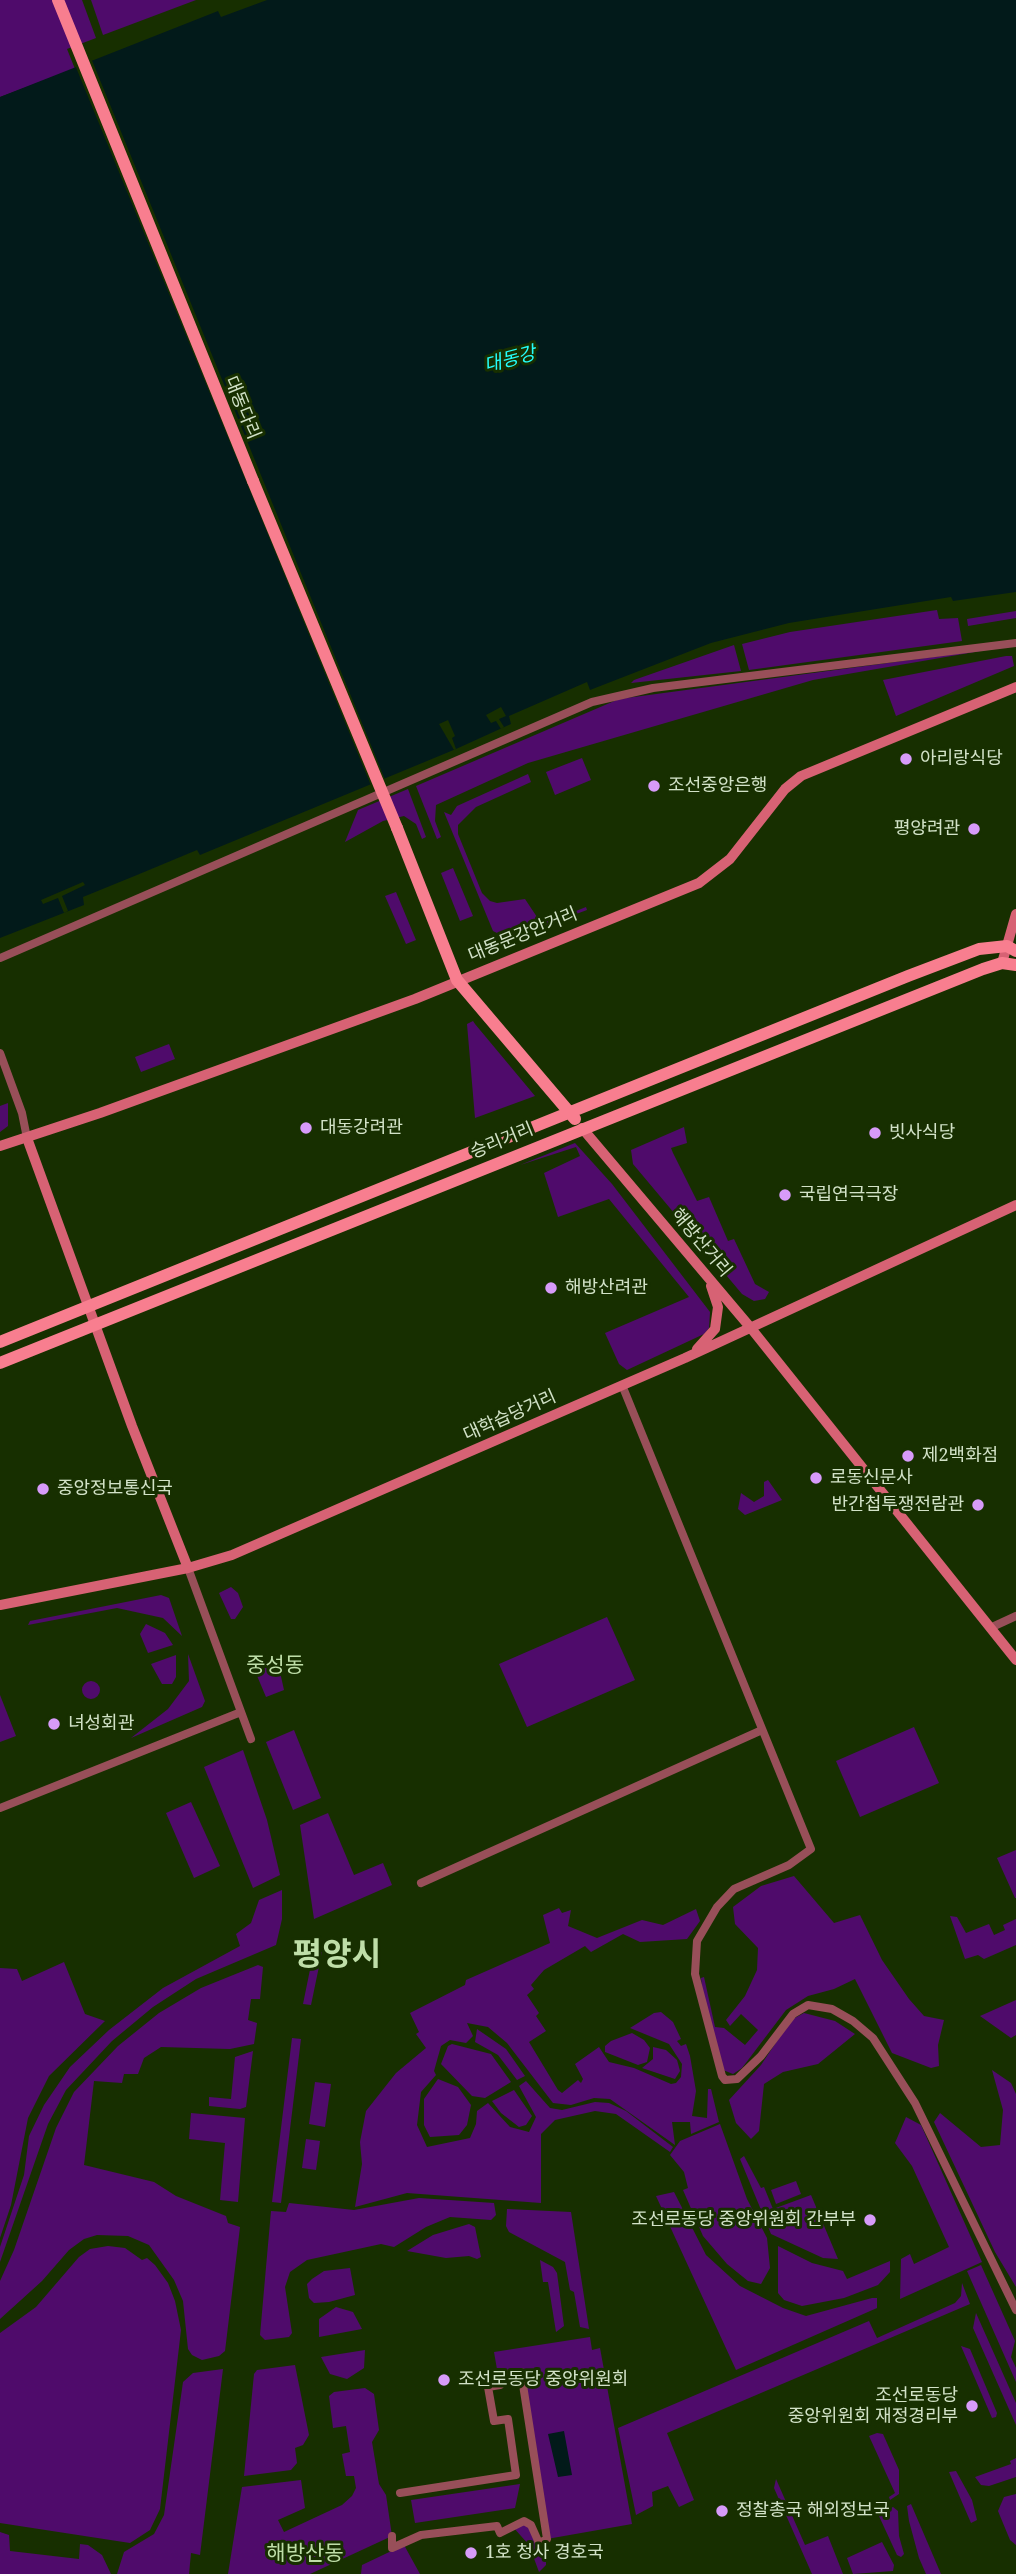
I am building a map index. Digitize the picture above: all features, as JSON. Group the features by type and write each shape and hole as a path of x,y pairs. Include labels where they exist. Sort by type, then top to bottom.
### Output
{"main road":[{"name":"대동다리","path":"58,0 397,828"},
{"name":"대동문강안거리","path":"0,1146 415,999 699,883 730,859 785,789 801,776 1016,687"},
{"name":"해방산거리","path":"397,828 457,980 750,1327 1016,1660"},
{"path":"1016,914 1012,948 1002,963 1016,965"},
{"name":"승리거리","path":"0,1342 979,948 1012,948"},
{"name":"승리거리","path":"0,1363 582,1128 1002,963"},
{"path":"27,1138 87,1306 188,1568"},
{"name":"대학습당거리","path":"0,1605 188,1568 232,1555 685,1358 1016,1205"},
{"path":"685,1358 705,1342 715,1329 718,1307 710,1280"}],"street":[{"path":"0,958 592,702 653,688 1016,643"},
{"path":"0,1053 22,1113 27,1138"},
{"path":"622,1385 811,1849 789,1865 734,1889 717,1907 697,1941 695,1974 700,2003 722,2076 725,2080 737,2079 761,2056 793,2014 808,2005 832,2009 853,2021 873,2038 915,2103 1016,2310"},
{"path":"188,1568 251,1739"},
{"path":"990,1628 1016,1616"},
{"path":"0,1808 241,1712"},
{"path":"421,1883 762,1730"},
{"path":"392,2536 392,2547 421,2535 497,2526 500,2533 523,2521 531,2525 539,2543 547,2539 521,2372 498,2375 500,2385 488,2387 494,2421 508,2419 516,2475 400,2493"}],"shaded area":[{"path":"0,0 82,0 96,38 67,49 75,69 0,97"},
{"path":"91,0 196,0 103,35"},
{"path":"937,610 939,619 958,618 962,641 749,670 742,644 790,632"},
{"path":"1016,611 1016,618 968,626 967,619"},
{"path":"734,645 741,671 631,683 634,680"},
{"path":"992,649 813,680 528,763 436,805 435,821 441,837 437,839 416,786 619,699"},
{"path":"1012,656 1014,666 896,716 883,680"},
{"path":"582,758 591,780 555,795 546,772"},
{"path":"528,774 531,782 476,807 458,825 458,834 482,893 490,901 497,903 525,899 539,920 573,906 576,911 586,907 587,910 509,939 493,931 444,812 451,815 457,806"},
{"path":"408,789 426,837 422,839 416,824 404,816 383,821 345,842 358,810"},
{"path":"453,868 473,916 460,921 441,873"},
{"path":"396,892 416,940 406,944 385,896"},
{"path":"473,1021 535,1096 475,1118 467,1024"},
{"path":"169,1044 175,1059 141,1072 135,1057"},
{"path":"8,1103 8,1126 0,1132 0,1106"},
{"path":"684,1127 687,1143 671,1148 673,1153 697,1201 709,1197 728,1241 734,1239 755,1284 769,1292 765,1299 754,1301 742,1294 633,1164 631,1150"},
{"path":"575,1143 612,1184 710,1312 709,1328 704,1334 627,1370 619,1364 605,1333 689,1297 609,1199 558,1217 544,1173 580,1156 576,1147 520,1165"},
{"path":"768,1480 782,1500 745,1515 738,1509 741,1493 754,1502 764,1496 764,1482"},
{"path":"231,1587 238,1593 243,1607 235,1619 231,1619 219,1593"},
{"path":"161,1595 169,1598 182,1636 163,1618 117,1608 28,1625 30,1621"},
{"path":"607,1617 635,1680 527,1727 499,1664"},
{"path":"146,1624 165,1633 173,1645 148,1653 140,1634"},
{"path":"188,1654 205,1701 202,1707 131,1738 168,1709 189,1681"},
{"path":"176,1655 176,1677 172,1684 162,1684 151,1664"},
{"path":"268,1666 280,1672 284,1690 266,1697 255,1671"},
{"path":"91,1681 97,1684 100,1690 97,1696 91,1699 85,1696 82,1690 85,1684"},
{"path":"0,1695 16,1736 0,1742"},
{"path":"914,1727 939,1783 860,1817 836,1761"},
{"path":"294,1730 321,1798 293,1810 266,1742"},
{"path":"243,1750 267,1820 280,1875 253,1888 204,1767"},
{"path":"191,1802 220,1866 194,1878 166,1813"},
{"path":"328,1813 354,1875 383,1863 392,1885 314,1919 300,1825"},
{"path":"1016,1850 1016,1898 1015,1898 997,1858"},
{"path":"794,1876 834,1923 860,1915 882,1960 909,1999 924,2016 944,2020 938,2045 939,2066 931,2068 892,2053 855,1979 834,1989 808,1996 786,2010 742,2068 733,2074 723,2070 704,2005 701,1978 704,1977 715,2027 724,2028 745,2045 758,2030 741,2014 730,2026 726,2020 745,1996 757,1970 758,1948 735,1924 733,1907 761,1886"},
{"path":"282,1890 282,1919 276,1945 196,1979 153,2007 112,2041 66,2090 48,2124 0,2262 0,2247 24,2175 29,2136 44,2105 70,2067 109,2030 163,1988 240,1946 236,1934 251,1923 259,1900"},
{"path":"559,1908 562,1913 571,1910 568,1926 597,1938 642,1920 663,1925 696,1909 700,1921 687,1939 640,1942 623,1934 591,1952 585,1946 544,1970 531,1985 534,1989 527,1995 539,2013 536,2016 546,2031 529,2042 558,2090 562,2093 578,2080 581,2083 583,2079 575,2064 599,2047 609,2062 634,2068 671,2084 676,2083 681,2077 682,2064 669,2044 630,2028 654,2013 661,2012 673,2022 681,2039 677,2041 681,2046 686,2044 690,2056 696,2091 692,2116 707,2118 708,2089 711,2089 719,2122 691,2134 690,2122 672,2122 675,2145 610,2099 594,2098 571,2105 553,2103 507,2043 488,2027 467,2023 473,2036 466,2043 450,2040 441,2046 434,2071 436,2075 421,2092 417,2125 427,2147 470,2138 476,2124 477,2111 488,2103 510,2127 529,2132 536,2117 519,2086 526,2081 550,2108 562,2110 595,2102 609,2103 626,2111 673,2147 670,2152 616,2114 595,2111 555,2120 541,2134 541,2203 407,2193 355,2207 362,2164 360,2142 366,2111 396,2073 426,2048 416,2034 419,2032 410,2013 465,1985 466,1980 550,1943 543,1915"},
{"path":"950,1916 957,1917 966,1933 989,1924 994,1935 1005,1930 1003,1925 1016,1919 1016,1945 984,1959 978,1955 965,1959"},
{"path":"314,1950 322,1952 311,2005 303,2004"},
{"path":"64,1962 85,2014 105,2021 49,2076 28,2118 11,2205 0,2238 0,1968 17,1969 22,1981"},
{"path":"258,1965 263,1967 260,1999 251,1999 248,2020 257,2023 254,2044 230,2049 161,2047 144,2058 138,2074 124,2074 122,2083 94,2081 84,2165 154,2182 176,2196 226,2216 228,2223 240,2227 225,2351 219,2356 202,2360 192,2355 188,2349 183,2301 174,2280 149,2245 128,2236 97,2235 84,2239 69,2250 42,2281 0,2319 0,2281 14,2250 56,2128 74,2092 118,2046 159,2013 201,1988"},
{"path":"1016,2000 1016,2035 1011,2038 980,2016"},
{"path":"804,2013 835,2021 855,2034 818,2064 783,2072 764,2084 759,2131 751,2139 736,2123 729,2100 761,2065 791,2020"},
{"path":"477,2029 506,2049 525,2076 517,2080 498,2055 475,2042"},
{"path":"632,2033 644,2040 650,2048 647,2062 638,2065 605,2052 605,2046 611,2041"},
{"path":"292,2038 301,2039 281,2203 272,2202"},
{"path":"452,2044 491,2054 511,2082 485,2098 472,2096 441,2064 448,2046"},
{"path":"653,2047 666,2050 677,2060 680,2071 675,2079 642,2068 653,2059"},
{"path":"253,2051 246,2107 240,2109 209,2106 209,2097 231,2099 235,2057"},
{"path":"992,2070 1011,2083 1016,2094 1016,2287 995,2252 934,2122 940,2113 981,2147 1000,2145 1003,2110"},
{"path":"438,2079 458,2087 471,2105 467,2125 459,2135 430,2137 424,2125 424,2099"},
{"path":"315,2082 331,2084 325,2127 309,2124"},
{"path":"514,2090 532,2116 526,2125 519,2127 501,2113 492,2101"},
{"path":"191,2113 245,2118 238,2202 220,2200 225,2143 189,2139"},
{"path":"906,2117 921,2125 982,2262 900,2299 901,2259 910,2254 914,2264 949,2247 912,2166 895,2143"},
{"path":"720,2124 747,2199 767,2238 770,2268 761,2284 748,2281 727,2264 703,2236 683,2190 688,2188 684,2172 670,2155 680,2141"},
{"path":"306,2139 320,2141 316,2170 302,2168"},
{"path":"744,2156 761,2188 764,2187 773,2209 811,2195 838,2259 823,2258 771,2234 740,2159"},
{"path":"796,2181 801,2194 776,2204 771,2190"},
{"path":"674,2192 706,2255 740,2286 783,2308 806,2316 872,2298 877,2298 877,2308 736,2370 656,2196"},
{"path":"419,2198 494,2203 496,2215 491,2220 450,2217 426,2227 394,2247 381,2244 307,2260 290,2272 285,2287 292,2333 289,2337 265,2340 260,2335 271,2211 286,2212 289,2203 354,2210"},
{"path":"507,2209 571,2212 589,2329 580,2327 565,2262 509,2232 506,2226"},
{"path":"469,2224 475,2227 481,2257 477,2259 469,2256 446,2258 407,2251 433,2235"},
{"path":"108,2246 125,2248 142,2260 147,2258 155,2265 168,2283 181,2330 160,2509 150,2530 130,2543 0,2523 0,2333 36,2307 79,2257 90,2249"},
{"path":"778,2246 812,2263 843,2271 847,2279 890,2261 890,2272 878,2285 844,2298 802,2306 784,2300 778,2293"},
{"path":"540,2260 553,2267 557,2273 564,2326 556,2332 548,2282 543,2282"},
{"path":"981,2265 1015,2341 1011,2357 1016,2368 1016,2382 967,2271"},
{"path":"350,2268 355,2295 314,2303 309,2298 307,2284 312,2279 324,2271"},
{"path":"962,2283 970,2304 667,2433 694,2500 679,2507 668,2486 652,2492 653,2506 636,2515 618,2428 869,2321 877,2338 955,2303 961,2296"},
{"path":"336,2307 353,2312 362,2329 319,2337 319,2319"},
{"path":"976,2313 1016,2403 1016,2425 973,2328"},
{"path":"590,2337 592,2350 600,2348 632,2524 547,2539 521,2372 498,2375 494,2352"},
{"path":"961,2346 970,2349 997,2413 996,2417 992,2418"},
{"path":"365,2350 364,2368 347,2379 330,2374 321,2357"},
{"path":"295,2365 309,2435 303,2445 295,2448 297,2463 291,2470 244,2476 254,2374 257,2370"},
{"path":"223,2369 200,2555 191,2553 189,2574 117,2574 124,2552 154,2534 164,2515 183,2382 193,2373"},
{"path":"365,2388 374,2394 379,2430 372,2442 379,2484 386,2495 392,2536 310,2574 228,2574 242,2487 301,2480 305,2508 278,2520 284,2532 342,2505 352,2496 356,2488 354,2476 346,2476 342,2454 350,2452 346,2426 333,2428 329,2396 334,2392"},
{"path":"883,2434 899,2470 899,2494 890,2500 889,2497 895,2493 869,2436"},
{"path":"1016,2458 1016,2477 989,2486 981,2485 975,2477 1011,2464 1010,2461"},
{"path":"956,2471 972,2500 977,2520 971,2523 949,2472"},
{"path":"776,2479 805,2545 828,2536 843,2574 812,2574 774,2488"},
{"path":"520,2484 515,2508 415,2523 411,2500"},
{"path":"1016,2494 1016,2545 1010,2540 998,2511 1004,2497"},
{"path":"911,2504 941,2574 926,2574 919,2558 909,2521 907,2506"},
{"path":"893,2507 898,2511 899,2536 904,2554 901,2557 897,2555 878,2514"},
{"path":"527,2522 546,2561 546,2565 539,2572 529,2545 513,2527"},
{"path":"0,2532 9,2535 10,2551 79,2559 80,2544 88,2545 102,2555 111,2574 0,2574"},
{"path":"882,2542 894,2565 893,2571 853,2574 847,2558"},
{"path":"404,2545 420,2574 361,2574 362,2565"}],"water":[{"name":"대동강","path":"267,0 1016,0 1016,592 953,601 951,597 789,623 711,643 590,690 587,682 509,716 511,724 456,749 200,855 197,850 83,897 84,905 0,938 0,97 218,11 221,17"},
{"path":"564,2431 572,2475 558,2477 548,2434"}],"pier":[{"path":"91,58 386,782 372,788 75,65"},
{"path":"501,707 506,716 499,719 504,727 501,729 496,721 491,723 486,715"},
{"path":"448,720 455,736 452,738 456,749 454,750 439,724"},
{"path":"83,882 85,885 62,896 68,911 64,913 58,898 43,904 41,900"}],"place":[{"name":"아리랑식당","path":"906,759"},
{"name":"조선중앙은행","path":"654,786"},
{"name":"평양려관","path":"974,829"},
{"name":"대동강려관","path":"306,1128"},
{"name":"빗사식당","path":"875,1133"},
{"name":"국립연극극장","path":"785,1195"},
{"name":"해방산려관","path":"551,1288"},
{"name":"제2백화점","path":"908,1456"},
{"name":"로동신문사","path":"816,1478"},
{"name":"중앙정보통신국","path":"43,1489"},
{"name":"반간첩투쟁전람관","path":"978,1505"},
{"name":"녀성회관","path":"54,1724"},
{"name":"조선로동당 중앙위원회 간부부","path":"870,2220"},
{"name":"조선로동당 중앙위원회","path":"444,2380"},
{"name":"조선로동당 중앙위원회 재정경리부","path":"972,2406"},
{"name":"정찰총국 해외정보국","path":"722,2511"},
{"name":"1호 청사 경호국","path":"471,2553"}],"district":[{"name":"중성동","path":"275,1666"},
{"name":"평양시","path":"337,1956"},
{"name":"해방산동","path":"305,2554"}]}
